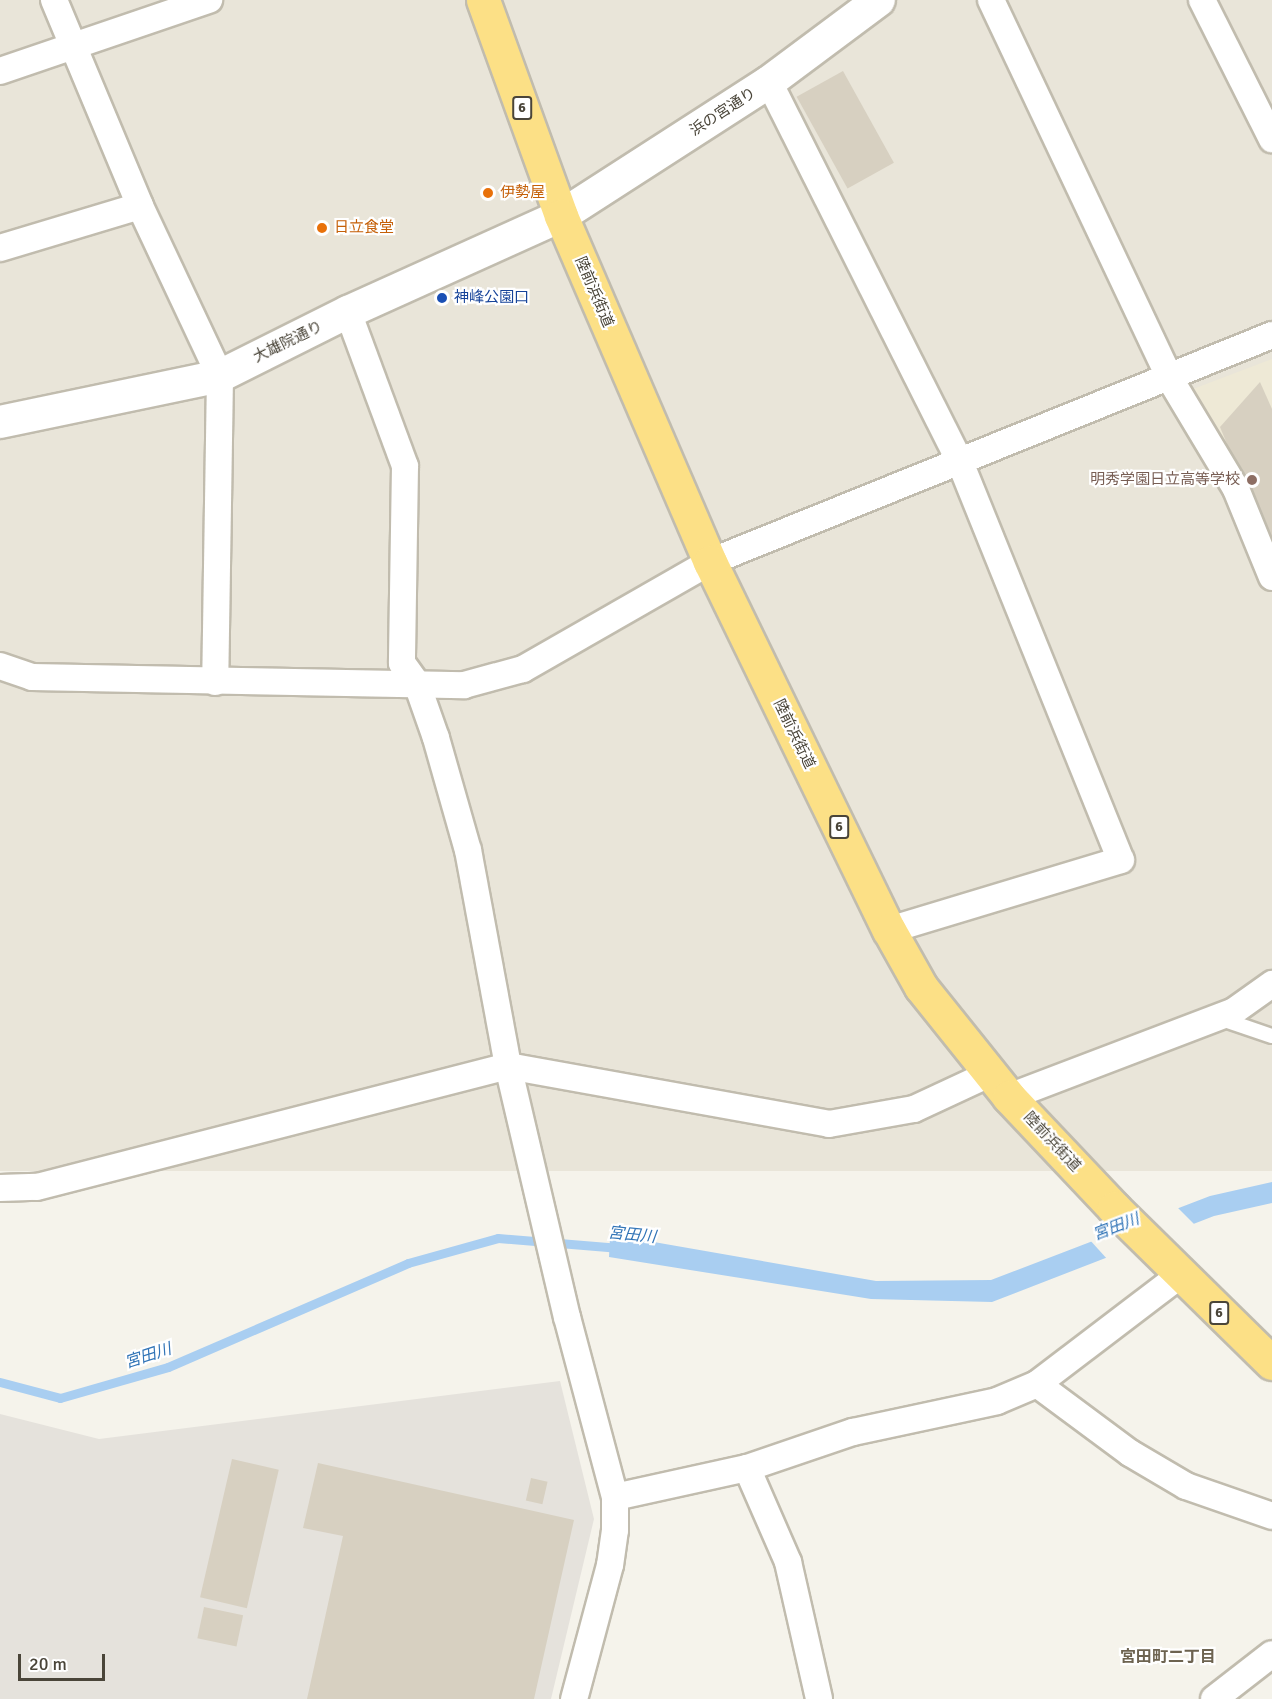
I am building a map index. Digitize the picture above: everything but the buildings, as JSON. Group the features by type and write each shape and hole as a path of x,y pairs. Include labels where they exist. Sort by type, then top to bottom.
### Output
{"highway":[{"name":"陸前浜街道","path":"483,0 561,216 710,562 889,930 921,987 999,1085 1114,1208 1272,1363"}],"street":[{"path":"54,0 140,206 220,376 215,682"},
{"path":"0,71 209,0"},
{"name":"浜の宮通り","path":"561,216 769,82 879,0"},
{"path":"991,0 1170,379 1236,489 1272,577"},
{"path":"1202,0 1272,139"},
{"path":"769,82 960,462 1121,860 889,930"},
{"path":"0,248 140,206"},
{"name":"大雄院通り","path":"0,422 220,376 348,312 561,216"},
{"path":"348,312 405,466 402,663 417,684 468,850 508,1066 567,1317 615,1497 615,1530 610,1565 574,1699"},
{"path":"0,666 32,677 464,685 523,669 710,562 1170,379 1272,336"},
{"path":"0,1188 37,1187 508,1066 829,1124 914,1109 1217,1018 1234,1011 1272,984"},
{"path":"615,1497 747,1468 852,1431 997,1401 1037,1384 1174,1268"},
{"path":"1037,1384 1130,1453 1186,1486 1272,1516"},
{"path":"747,1468 788,1562 819,1699"},
{"path":"1214,1699 1272,1654"}],"lane":[{"path":"1217,1018 1272,1036"}],"shaded area":[{"path":"0,0 1272,0 1272,1171 0,1171"},
{"name":"明秀学園日立高等学校","path":"1272,359 1272,572 1193,389"},
{"path":"560,1381 594,1519 551,1699 0,1699 0,1414 99,1439"}],"water":[{"path":"1272,1182 1272,1203 1214,1216 992,1302 871,1299 609,1257 610,1238 648,1241 876,1281 991,1280 1210,1196"}],"pier":[{"path":"1176,1206 1196,1226 1108,1260 1089,1239"}],"waterway":[{"name":"宮田川","path":"0,1382 60,1398 168,1367 408,1263 498,1238 620,1248"}],"place":[{"name":"伊勢屋","path":"488,193"},
{"name":"日立食堂","path":"322,228"},
{"name":"神峰公園口","path":"442,298"},
{"name":"明秀学園日立高等学校","path":"1252,480"}],"district":[{"name":"宮田町二丁目","path":"1168,1657"}]}
